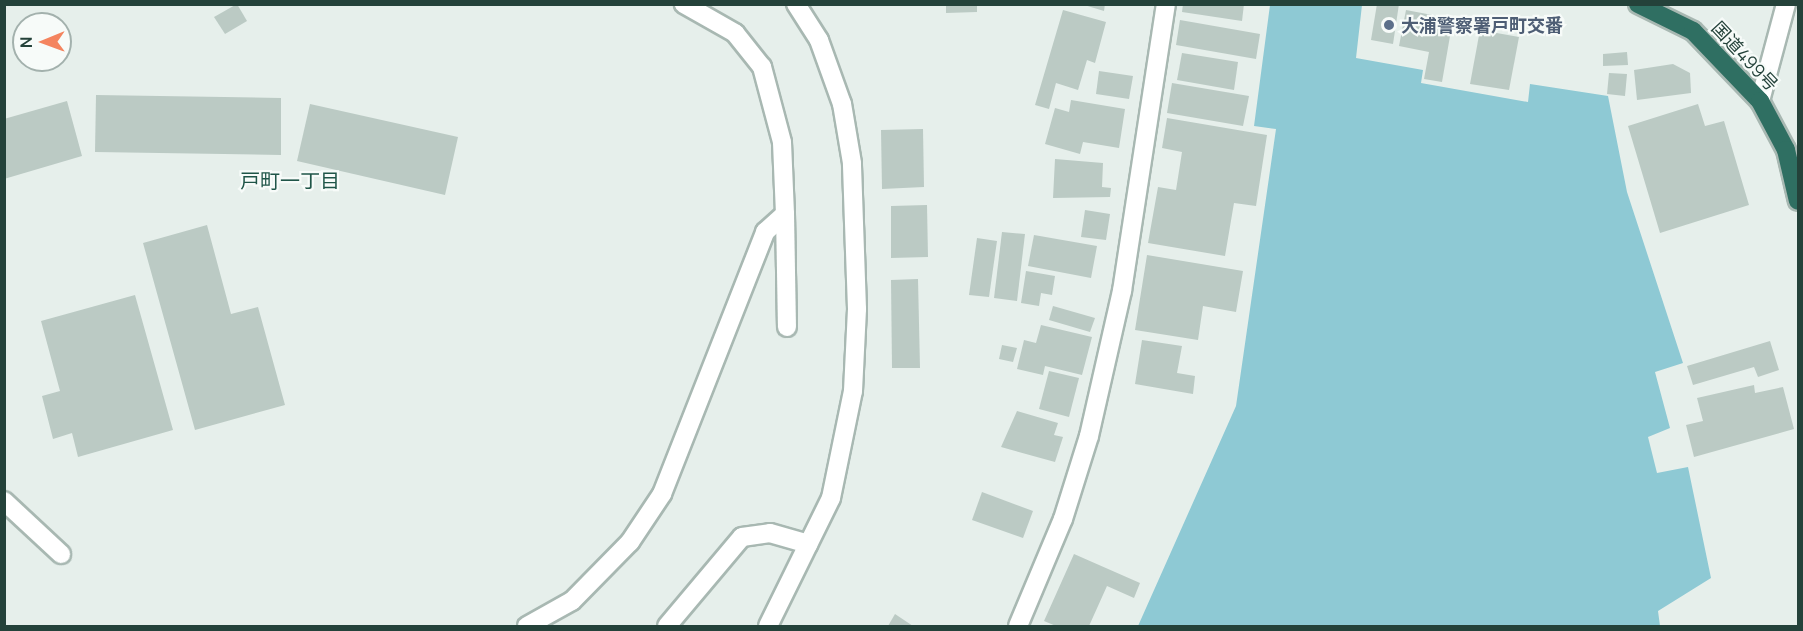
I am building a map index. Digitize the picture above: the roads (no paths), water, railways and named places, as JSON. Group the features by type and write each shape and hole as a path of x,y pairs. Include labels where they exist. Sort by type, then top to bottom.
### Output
{"highway":[{"name":"国道499号","path":"1638,4 1693,31 1760,101 1786,150 1798,201"}],"street":[{"path":"684,4 735,33 762,67 782,142 787,327"},
{"path":"768,627 833,488 853,391 857,309 852,163 842,105 819,40 796,4"},
{"path":"1018,627 1063,519 1089,436 1122,291 1166,4"},
{"path":"1760,101 1786,4"},
{"path":"527,627 572,601 630,542 662,494 765,232 785,214"},
{"path":"4,501 61,554"},
{"path":"667,627 742,537 770,533 808,544"}],"water":[{"path":"1270,5 1362,5 1356,58 1423,70 1421,83 1528,102 1530,84 1608,96 1627,192 1683,363 1655,372 1670,428 1648,437 1657,473 1688,467 1711,578 1658,611 1660,626 1138,626 1236,406 1276,129 1254,126"}],"place":[{"name":"大浦警察署戸町交番","path":"1389,25"}],"district":[{"name":"戸町一丁目","path":"290,180"}]}
